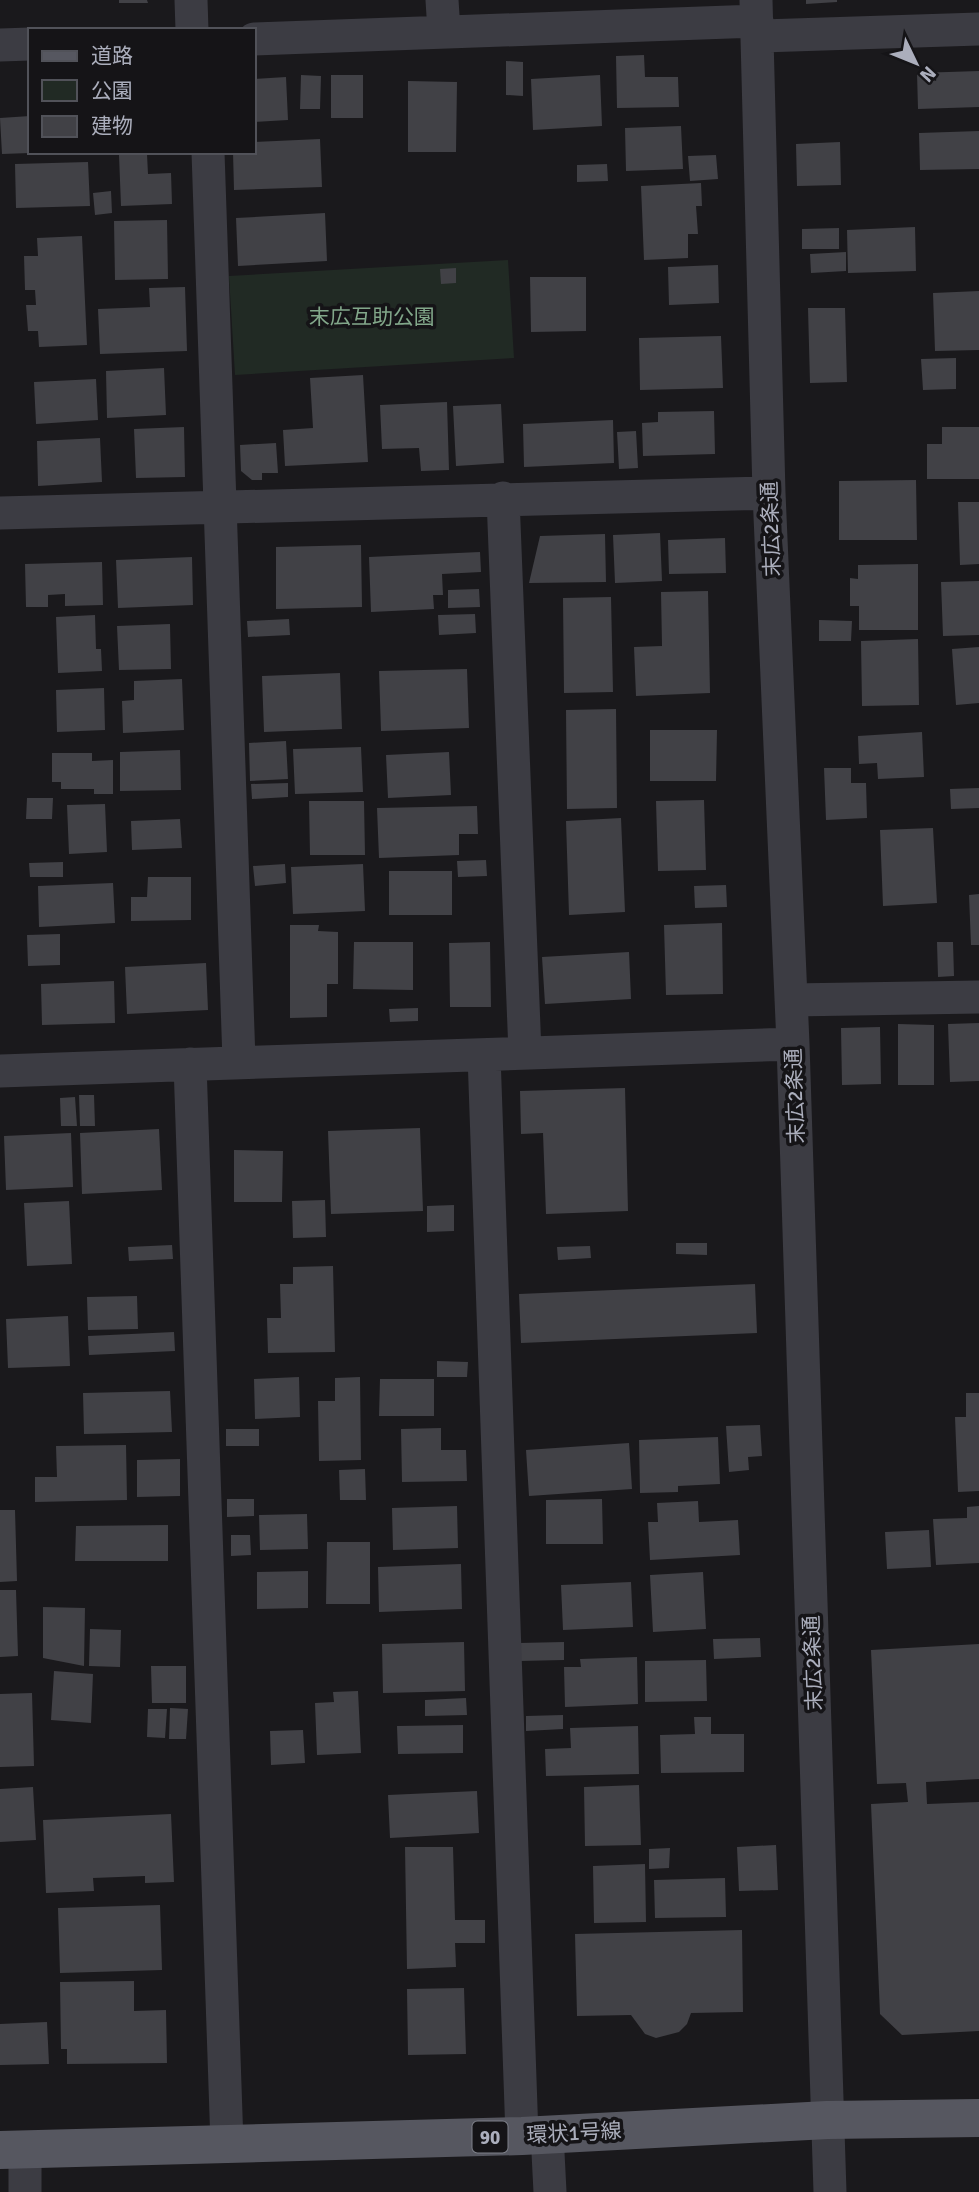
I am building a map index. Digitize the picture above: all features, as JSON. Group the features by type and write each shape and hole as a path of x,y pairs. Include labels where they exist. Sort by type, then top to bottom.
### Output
{"main road":[{"name":"環状1号線","path":"13,2150 535,2134 827,2120 979,2118"}],"street":[{"path":"191,0 192,28"},
{"path":"256,39 443,15 757,19 979,29"},
{"name":"末広2条通","path":"757,19 769,493 793,1044 830,2192"},
{"path":"0,45 28,44"},
{"path":"208,154 239,1061"},
{"path":"0,513 769,493"},
{"path":"503,498 525,1053"},
{"path":"791,1000 979,998"},
{"path":"0,1063 0,1071 793,1044"},
{"path":"484,1055 535,2134 550,2192"},
{"path":"190,1064 227,2144"},
{"path":"13,2150 25,2192"}],"green space":[{"name":"末広互助公園","path":"508,260 514,358 235,375 229,276"}],"building":[{"path":"119,0 147,0 148,3 119,3"},
{"path":"806,0 837,0 837,2 806,4"},
{"path":"644,55 645,77 678,77 679,107 617,108 616,56"},
{"path":"506,61 523,62 523,96 506,95"},
{"path":"979,71 979,107 918,109 917,73"},
{"path":"301,75 321,76 320,109 300,109"},
{"path":"331,75 363,75 363,118 331,118"},
{"path":"600,75 602,126 533,130 531,79"},
{"path":"286,77 288,120 256,122 256,79"},
{"path":"408,81 457,82 456,152 408,152"},
{"path":"28,116 28,153 2,154 0,118"},
{"path":"681,126 683,169 626,171 625,128"},
{"path":"979,131 979,169 920,170 919,133"},
{"path":"320,139 322,187 234,190 233,154 256,154 256,142"},
{"path":"840,142 841,185 797,186 796,144"},
{"path":"147,154 148,174 171,173 172,204 121,206 119,155"},
{"path":"716,155 718,179 690,181 688,156"},
{"path":"88,162 90,206 16,208 15,164"},
{"path":"607,164 608,181 577,182 577,165"},
{"path":"701,183 702,206 696,206 698,234 688,234 688,258 644,260 641,186"},
{"path":"111,191 112,213 95,215 93,193"},
{"path":"325,213 327,261 238,266 236,218"},
{"path":"167,220 168,279 115,280 114,221"},
{"path":"915,227 916,271 848,273 847,230"},
{"path":"839,228 839,249 802,249 802,229"},
{"path":"82,236 87,345 39,347 38,331 28,331 26,305 36,305 35,290 25,290 24,256 38,256 37,238"},
{"path":"846,252 846,271 811,273 810,254"},
{"path":"718,265 719,303 669,305 668,267"},
{"path":"456,268 456,283 441,284 440,269"},
{"path":"530,277 586,277 586,331 531,332"},
{"path":"185,287 187,351 100,354 98,309 150,307 149,288"},
{"path":"979,291 979,350 935,351 933,293"},
{"path":"808,308 845,308 847,382 810,383"},
{"path":"721,336 723,388 640,390 639,338"},
{"path":"956,358 956,389 923,390 921,359"},
{"path":"164,368 166,415 107,418 106,371"},
{"path":"363,375 368,462 285,466 283,430 313,428 310,378"},
{"path":"96,379 98,420 36,424 34,382"},
{"path":"447,402 449,470 421,471 419,448 382,449 380,405"},
{"path":"501,404 504,463 456,466 453,406"},
{"path":"714,411 715,454 643,456 642,423 658,422 658,412"},
{"path":"613,420 614,463 524,467 523,424"},
{"path":"184,427 185,477 136,478 134,429"},
{"path":"942,427 979,427 979,479 927,479 927,444 942,444"},
{"path":"636,431 638,468 619,469 617,432"},
{"path":"100,438 102,482 38,486 37,441"},
{"path":"276,443 278,473 262,473 262,480 252,480 241,471 240,445"},
{"path":"916,480 917,540 839,540 839,481"},
{"path":"958,502 979,502 979,564 960,565"},
{"path":"660,533 662,581 615,583 613,535"},
{"path":"605,534 606,582 529,583 540,536"},
{"path":"725,538 726,573 669,574 668,540"},
{"path":"361,545 362,607 276,609 276,547"},
{"path":"480,552 481,572 442,574 443,595 433,595 434,609 371,612 369,557"},
{"path":"192,557 193,605 118,608 116,560"},
{"path":"102,562 103,605 65,606 65,594 48,595 48,607 26,607 25,564"},
{"path":"918,564 918,630 859,630 859,606 850,606 850,578 858,579 858,565"},
{"path":"979,581 979,635 943,636 941,582"},
{"path":"479,589 480,607 448,608 448,590"},
{"path":"708,591 710,693 636,696 634,647 662,646 661,592"},
{"path":"611,597 613,692 564,693 563,598"},
{"path":"475,614 476,633 439,635 438,615"},
{"path":"95,615 96,649 101,649 102,671 58,673 56,617"},
{"path":"289,619 290,635 248,637 247,621"},
{"path":"819,620 852,621 851,641 819,641"},
{"path":"170,624 171,669 119,670 117,626"},
{"path":"918,639 919,705 862,706 861,641"},
{"path":"979,647 979,703 956,705 952,649"},
{"path":"467,669 469,728 381,731 379,671"},
{"path":"340,673 342,729 264,732 262,676"},
{"path":"182,679 184,730 123,733 122,701 134,700 134,681"},
{"path":"104,688 105,730 57,732 56,690"},
{"path":"616,709 617,808 567,809 566,710"},
{"path":"650,730 717,730 716,781 650,781"},
{"path":"922,732 924,777 878,779 877,763 859,764 858,736"},
{"path":"286,741 288,779 250,781 249,743"},
{"path":"361,747 363,792 295,794 293,749"},
{"path":"180,750 181,790 120,791 120,752"},
{"path":"449,752 451,795 388,798 386,755"},
{"path":"52,753 92,753 92,761 113,760 113,794 94,794 94,789 61,789 61,782 52,782"},
{"path":"824,768 851,768 851,783 866,783 867,818 826,820"},
{"path":"288,783 288,797 252,799 251,784"},
{"path":"979,788 979,808 951,809 950,789"},
{"path":"27,798 53,798 52,819 26,819"},
{"path":"704,800 706,870 658,871 656,801"},
{"path":"309,801 364,801 365,855 310,855"},
{"path":"105,804 107,852 69,854 67,805"},
{"path":"477,806 478,834 459,834 459,855 379,858 377,808"},
{"path":"621,818 625,912 569,915 566,821"},
{"path":"180,819 182,848 132,850 131,821"},
{"path":"933,828 937,903 883,906 880,830"},
{"path":"486,860 487,876 458,877 457,861"},
{"path":"63,862 63,877 30,877 29,863"},
{"path":"285,864 286,883 255,886 253,866"},
{"path":"363,864 365,911 293,914 291,867"},
{"path":"389,871 452,871 452,915 389,915"},
{"path":"148,877 191,877 191,920 131,921 131,897 147,897"},
{"path":"113,883 115,923 39,927 38,886"},
{"path":"726,885 727,907 695,908 694,886"},
{"path":"979,894 979,945 971,945 969,895"},
{"path":"722,923 723,994 666,995 664,925"},
{"path":"290,925 319,925 318,931 338,932 338,984 327,984 327,1017 290,1018"},
{"path":"60,934 60,965 28,966 27,935"},
{"path":"354,942 413,942 413,990 353,989"},
{"path":"490,942 491,1007 450,1007 449,943"},
{"path":"937,942 953,942 954,976 938,977"},
{"path":"629,952 631,999 545,1004 542,957"},
{"path":"206,963 208,1010 127,1014 125,967"},
{"path":"114,981 115,1023 42,1025 41,984"},
{"path":"418,1008 418,1021 390,1022 389,1009"},
{"path":"979,1023 979,1081 950,1082 948,1024"},
{"path":"898,1024 934,1025 934,1085 898,1085"},
{"path":"880,1027 881,1084 842,1085 841,1028"},
{"path":"625,1088 628,1211 546,1214 543,1133 521,1134 520,1091"},
{"path":"79,1095 94,1095 95,1126 80,1126"},
{"path":"75,1097 77,1126 61,1126 60,1098"},
{"path":"420,1128 423,1211 331,1214 328,1131"},
{"path":"159,1129 162,1190 82,1194 80,1133"},
{"path":"71,1133 73,1187 6,1190 4,1136"},
{"path":"234,1150 283,1151 282,1202 234,1202"},
{"path":"325,1200 326,1237 293,1238 292,1201"},
{"path":"69,1201 72,1264 27,1266 24,1203"},
{"path":"454,1205 454,1231 427,1232 427,1206"},
{"path":"676,1243 707,1243 707,1255 676,1254"},
{"path":"172,1245 173,1259 129,1261 128,1247"},
{"path":"590,1246 591,1258 558,1260 557,1247"},
{"path":"333,1266 335,1352 268,1353 267,1318 281,1318 280,1284 293,1284 293,1267"},
{"path":"755,1284 757,1333 521,1343 519,1294"},
{"path":"137,1296 138,1329 88,1330 87,1297"},
{"path":"68,1316 70,1366 8,1368 6,1319"},
{"path":"174,1332 175,1351 89,1355 88,1336"},
{"path":"437,1361 468,1362 467,1377 437,1377"},
{"path":"299,1377 300,1417 255,1419 254,1379"},
{"path":"360,1377 361,1460 319,1461 318,1401 335,1401 335,1378"},
{"path":"380,1379 434,1379 434,1416 379,1416"},
{"path":"170,1391 172,1432 84,1434 83,1393"},
{"path":"966,1393 979,1393 979,1491 958,1492 955,1417 966,1417"},
{"path":"760,1425 762,1456 748,1457 749,1470 729,1472 726,1426"},
{"path":"441,1428 441,1450 466,1450 467,1481 402,1482 401,1429"},
{"path":"226,1429 259,1429 259,1446 226,1446"},
{"path":"718,1437 720,1484 678,1486 678,1492 640,1493 639,1440"},
{"path":"629,1443 632,1489 529,1496 526,1450"},
{"path":"126,1445 127,1500 35,1502 35,1477 57,1477 56,1446"},
{"path":"180,1459 180,1496 137,1497 137,1460"},
{"path":"365,1469 366,1500 340,1500 339,1470"},
{"path":"227,1499 254,1499 254,1516 227,1517"},
{"path":"602,1499 603,1544 546,1544 546,1500"},
{"path":"698,1501 699,1522 738,1520 740,1555 650,1560 648,1522 658,1522 657,1503"},
{"path":"457,1506 458,1548 393,1550 392,1508"},
{"path":"979,1506 979,1563 936,1565 933,1519 967,1518 967,1507"},
{"path":"0,1510 15,1510 17,1581 0,1582"},
{"path":"307,1514 308,1549 260,1550 259,1515"},
{"path":"168,1525 168,1561 75,1561 76,1526"},
{"path":"929,1530 931,1567 887,1569 885,1532"},
{"path":"231,1535 250,1535 251,1555 231,1556"},
{"path":"327,1542 370,1542 370,1604 326,1604"},
{"path":"461,1564 462,1609 379,1612 378,1567"},
{"path":"308,1571 308,1608 257,1609 257,1572"},
{"path":"703,1572 706,1629 653,1632 650,1575"},
{"path":"631,1582 633,1627 563,1630 561,1585"},
{"path":"0,1590 16,1590 18,1656 0,1657"},
{"path":"43,1607 85,1608 84,1666 43,1658"},
{"path":"90,1629 121,1630 120,1667 89,1666"},
{"path":"760,1638 761,1657 714,1659 713,1639"},
{"path":"464,1642 465,1691 383,1693 382,1644"},
{"path":"564,1642 564,1660 519,1661 519,1643"},
{"path":"979,1644 979,1779 926,1782 927,1804 979,1802 979,2031 902,2035 880,2014 871,1804 908,1802 906,1783 877,1784 871,1650"},
{"path":"637,1657 638,1704 565,1707 564,1667 581,1667 580,1659"},
{"path":"706,1660 707,1701 645,1702 645,1661"},
{"path":"151,1666 186,1666 186,1703 152,1703"},
{"path":"54,1671 93,1674 91,1723 51,1720"},
{"path":"358,1691 361,1753 317,1755 315,1703 334,1702 333,1692"},
{"path":"32,1693 34,1766 0,1767 0,1694"},
{"path":"466,1698 467,1715 425,1716 425,1700"},
{"path":"170,1708 188,1709 186,1739 169,1739"},
{"path":"148,1709 167,1709 165,1738 147,1737"},
{"path":"563,1715 563,1729 526,1731 526,1716"},
{"path":"694,1717 711,1717 711,1734 744,1734 744,1772 661,1773 660,1735 695,1734"},
{"path":"463,1725 463,1753 398,1754 397,1726"},
{"path":"638,1726 639,1774 546,1776 545,1749 571,1748 570,1728"},
{"path":"303,1730 305,1763 271,1765 270,1731"},
{"path":"639,1785 641,1845 585,1846 584,1787"},
{"path":"33,1787 36,1840 0,1842 0,1789"},
{"path":"477,1791 479,1833 390,1838 388,1795"},
{"path":"171,1814 174,1882 145,1883 145,1876 93,1878 94,1891 46,1893 43,1820"},
{"path":"776,1845 778,1890 739,1891 737,1847"},
{"path":"405,1847 453,1847 455,1920 485,1920 485,1943 455,1943 456,1967 407,1969"},
{"path":"670,1848 669,1868 649,1869 649,1849"},
{"path":"645,1864 646,1922 594,1923 593,1866"},
{"path":"725,1878 726,1917 655,1918 654,1880"},
{"path":"160,1905 162,1970 60,1973 58,1908"},
{"path":"742,1930 743,2012 691,2013 687,2024 679,2032 656,2038 645,2034 631,2015 577,2016 575,1934"},
{"path":"134,1981 134,2011 166,2010 167,2063 67,2064 67,2049 61,2049 60,1982"},
{"path":"464,1988 466,2054 408,2055 407,1989"},
{"path":"47,2022 49,2064 0,2065 0,2024"}]}
